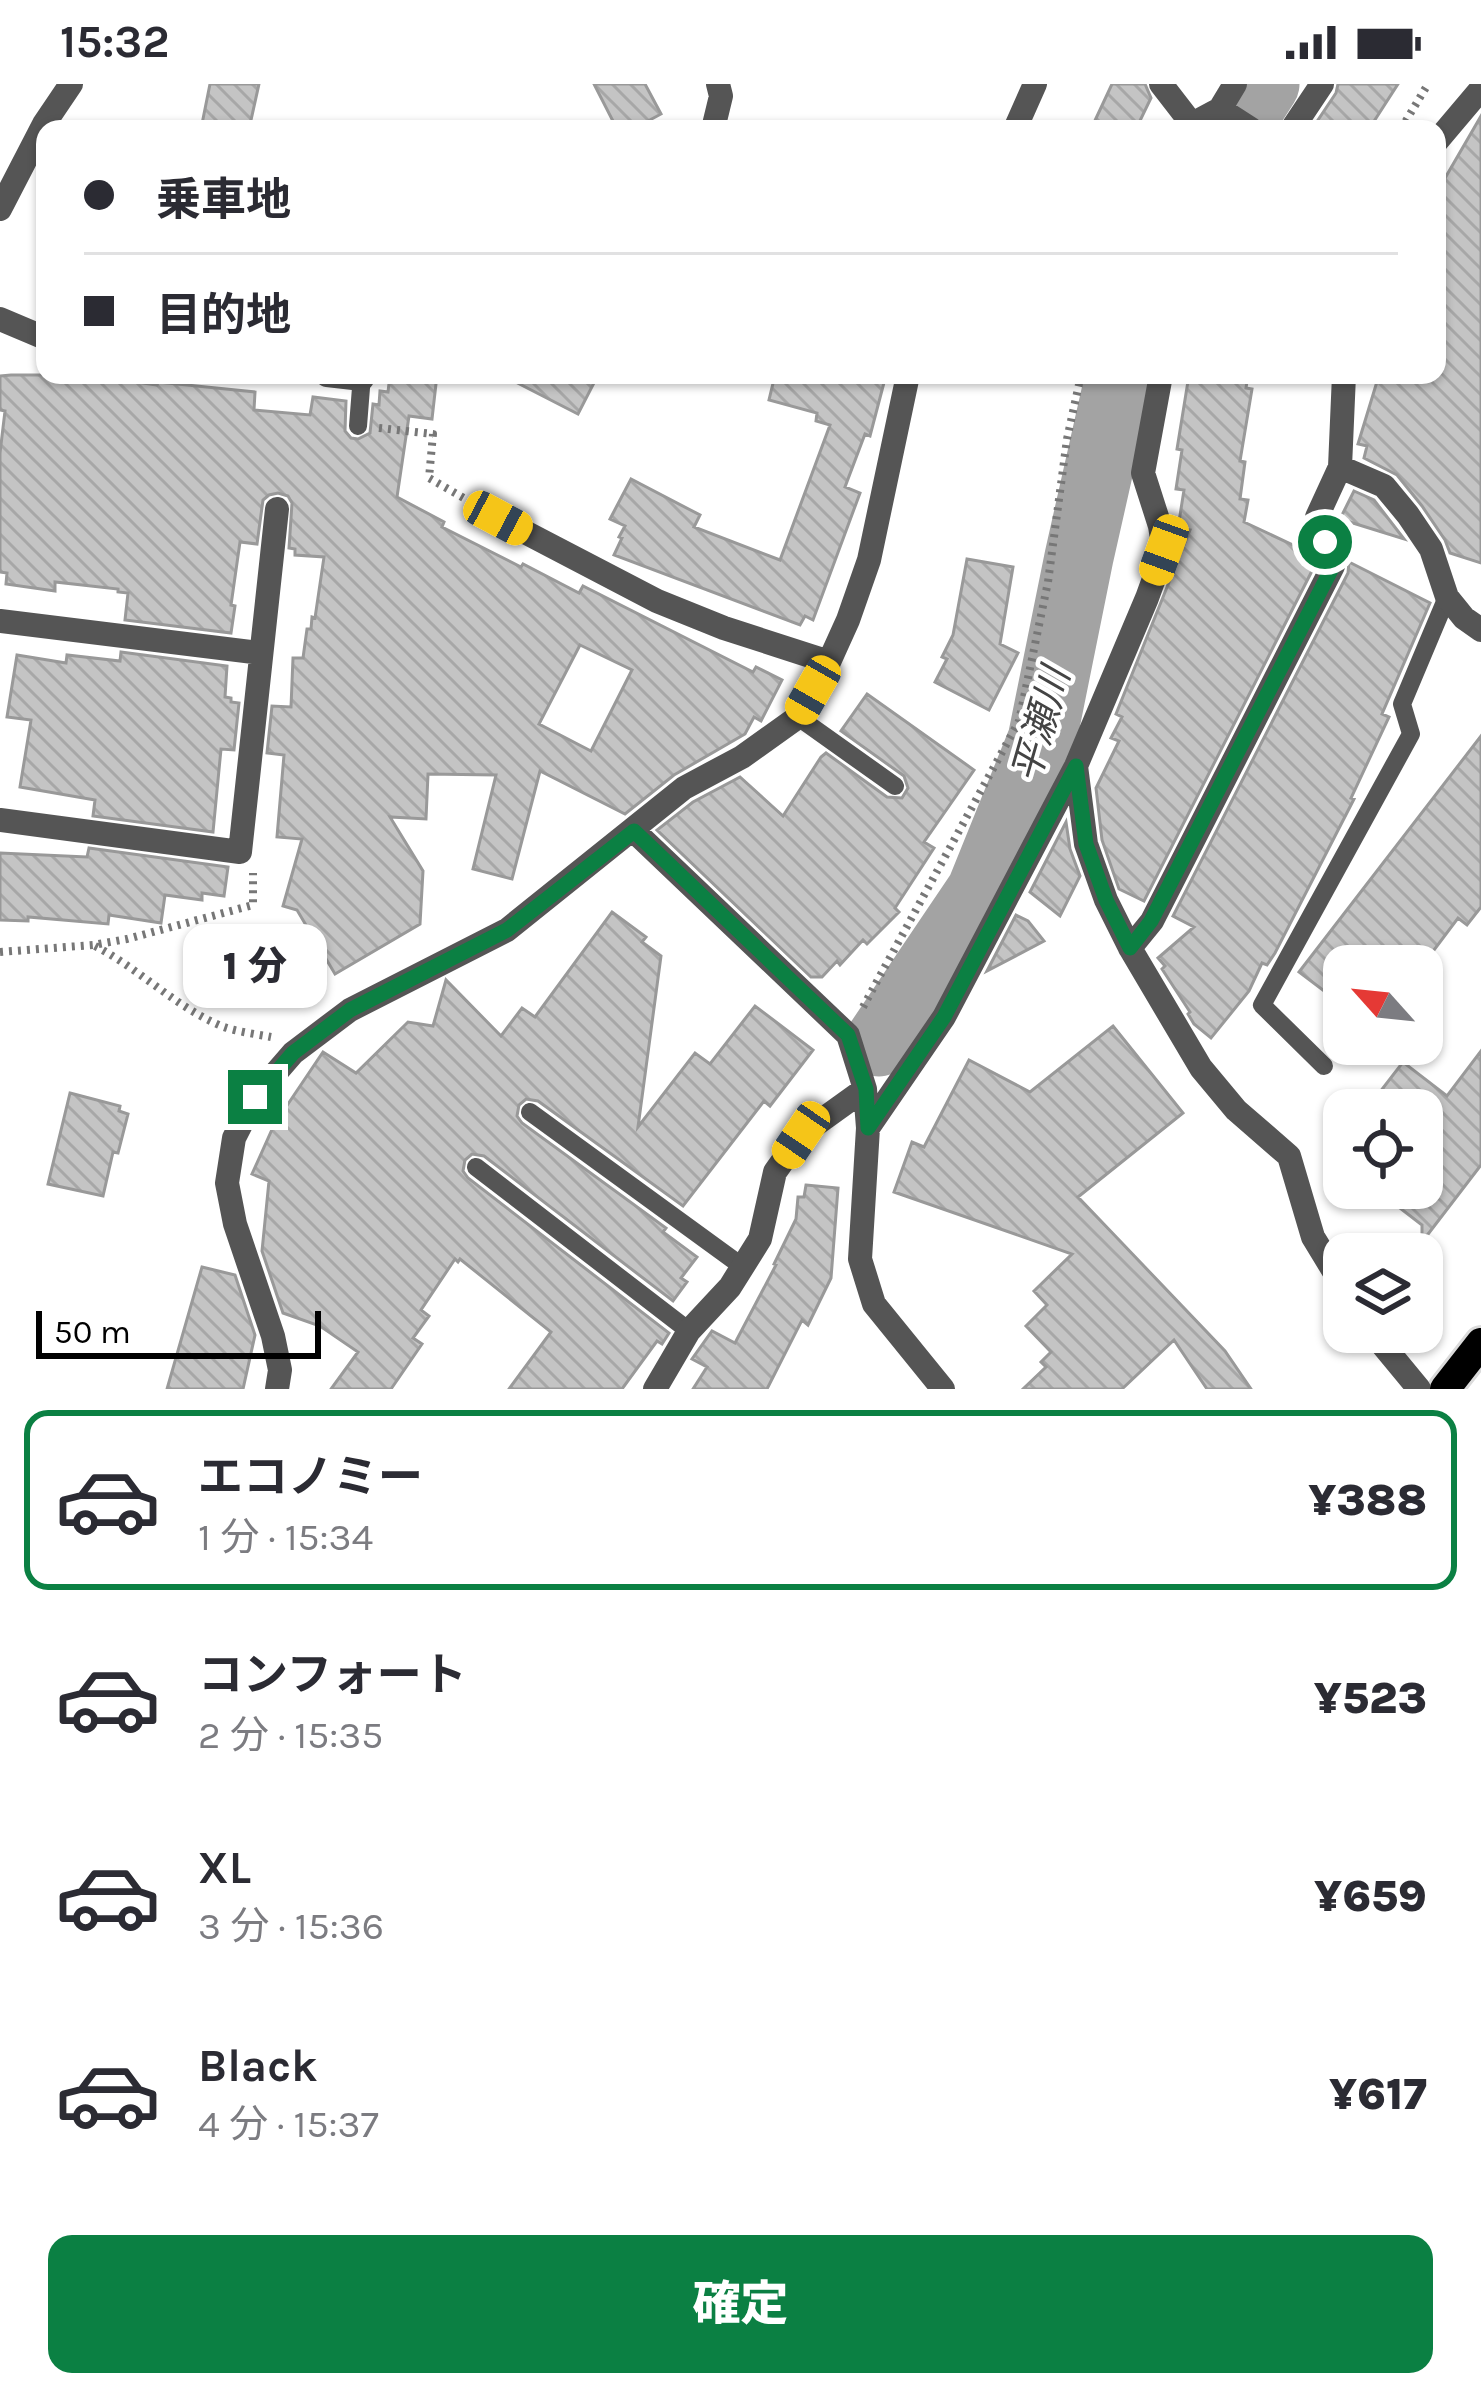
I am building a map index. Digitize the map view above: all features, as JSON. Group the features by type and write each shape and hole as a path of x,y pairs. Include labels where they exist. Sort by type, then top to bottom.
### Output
{"main road":[{"path":"1445,1389 1481,1342"}],"street":[{"path":"47,120 70,84"},
{"path":"714,120 721,96 718,84"},
{"path":"1019,120 1035,84"},
{"path":"1161,84 1186,120"},
{"path":"1233,118 1235,84"},
{"path":"1298,120 1322,84"},
{"path":"1446,130 1481,89"},
{"path":"0,209 36,139"},
{"path":"0,319 36,334"},
{"path":"277,1389 280,1370 272,1336 235,1224 227,1183 234,1138 255,1097 293,1053 350,1010 507,930 684,788 742,757 797,717 829,662 869,560 906,384"},
{"path":"868,1128 944,1017 1076,766 1147,598 1164,550 1143,473 1159,384"},
{"path":"1130,948 1151,921 1333,566 1317,517 1340,466 1344,384"},
{"path":"1340,466 1384,486 1431,549 1447,597 1481,630"},
{"path":"0,820 240,853 277,509"},
{"path":"498,518 657,601 829,662"},
{"path":"0,621 260,653"},
{"path":"1076,766 1086,844 1130,948 1201,1068 1236,1110 1289,1156 1313,1237 1323,1253"},
{"path":"634,831 848,1035 866,1089 860,1259 874,1304 943,1389"},
{"path":"655,1389 689,1331 730,1287 760,1239 776,1172 801,1135 866,1089"},
{"path":"1389,1353 1419,1389"}],"lane":[{"path":"358,426 361,384"},
{"path":"1324,1066 1262,1005 1411,734 1402,704 1447,597"},
{"path":"797,717 895,786"},
{"path":"530,1112 743,1267"},
{"path":"476,1167 689,1331"}],"path":[{"path":"1406,120 1428,84"},
{"path":"848,1035 1019,721 1048,582 1066,439 1079,384"},
{"path":"358,426 433,434 429,478 498,518"},
{"path":"0,952 127,939 253,904 253,868 240,853"},
{"path":"93,945 226,1028 274,1037 316,1036"}],"building":[{"path":"210,84 259,84 251,120 203,120"},
{"path":"594,84 645,84 661,114 650,120 612,120"},
{"path":"1112,84 1145,84 1151,98 1140,120 1095,120"},
{"path":"1338,84 1398,84 1375,120 1318,120"},
{"path":"1481,116 1481,563 1450,553 1397,475 1364,458 1367,446 1358,444 1376,384 1446,384 1446,176"},
{"path":"0,376 36,376 36,384 177,384 255,392 254,410 310,415 313,397 346,401 345,431 358,439 370,433 373,404 379,405 380,391 388,392 389,384 436,384 432,419 409,416 397,497 444,522 442,527 521,567 579,593 583,586 753,672 756,667 782,680 761,721 754,717 745,734 674,775 625,814 540,771 512,879 473,869 496,775 428,774 426,819 390,817 423,871 420,924 335,974 297,910 283,906 302,839 277,837 284,755 267,753 272,706 291,707 293,658 303,658 307,629 315,618 324,557 295,555 295,549 289,548 292,503 288,496 278,493 263,500 257,544 240,542 231,633 125,620 128,593 118,589 55,582 55,591 6,584 7,573 0,572 0,453 5,411 0,410","holes":["580,645 632,670 591,751 539,724"]},
{"path":"520,384 593,384 578,414"},
{"path":"773,384 884,384 870,436 865,434 845,487 860,493 813,620 805,616 800,625 614,555 625,526 610,519 631,479 700,515 694,527 780,560 830,425 816,421 817,413 769,400"},
{"path":"1188,384 1247,384 1252,389 1240,461 1245,462 1240,499 1248,500 1244,522 1312,554 1315,565 1144,901 1119,889 1102,840 1096,788 1119,741 1111,738 1122,717 1116,714 1190,530 1178,528 1184,490 1176,489 1182,450 1177,449"},
{"path":"1354,491 1374,500 1404,539 1340,519"},
{"path":"967,559 1013,567 1000,644 1018,653 989,710 935,682 947,659 942,657 953,635"},
{"path":"1349,562 1430,603 1382,714 1389,717 1354,799 1275,953 1267,965 1262,963 1249,991 1211,1038 1194,1024 1158,958 1194,927 1173,916 1348,573"},
{"path":"121,652 227,666 225,697 239,703 234,750 221,749 213,832 93,816 95,800 20,787 31,720 7,717 17,655 66,663 67,655 120,661"},
{"path":"867,694 974,770 924,842 934,848 895,908 899,912 840,965 837,961 822,977 811,977 657,830 693,802 740,777 783,816 826,753 887,797 902,798 908,788 904,776 841,731"},
{"path":"1481,736 1481,907 1467,925 1458,918 1438,945 1323,945 1323,990 1299,972"},
{"path":"1066,822 1080,876 1060,916 1030,892"},
{"path":"89,848 228,867 224,896 202,893 202,900 165,895 161,923 109,915 108,924 28,917 28,921 0,920 0,853 87,857"},
{"path":"612,912 646,937 642,942 661,956 638,1127 695,1053 710,1064 755,1006 813,1050 770,1106 764,1101 683,1206 538,1101 526,1099 519,1105 517,1116 522,1123 666,1228 663,1232 697,1257 681,1278 687,1282 673,1301 484,1156 472,1154 463,1171 669,1333 662,1344 657,1341 622,1389 509,1389 551,1332 455,1259 421,1310 429,1316 413,1338 422,1344 391,1389 331,1389 358,1352 320,1326 283,1313 262,1251 269,1181 252,1174 283,1105 323,1052 356,1073 408,1022 433,1026 446,980 501,1036 522,1008 535,1017"},
{"path":"1016,915 1028,921 1044,941 987,971"},
{"path":"1113,1026 1183,1113 1078,1197 1225,1351 1251,1389 1207,1389 1174,1340 1122,1389 1023,1389 1046,1367 1041,1362 1051,1352 1026,1326 1047,1305 1034,1291 1072,1254 894,1192 912,1142 924,1147 969,1060 1030,1092"},
{"path":"1481,1051 1481,1165 1429,1233 1422,1233 1422,1225 1401,1209 1443,1209 1443,1093 1447,1096"},
{"path":"1401,1065 1438,1089 1382,1089"},
{"path":"70,1093 120,1106 119,1111 128,1114 103,1196 48,1184"},
{"path":"806,1185 838,1188 831,1278 808,1325 802,1320 767,1389 693,1389 707,1367 692,1359 712,1331 735,1343 776,1265"},
{"path":"202,1267 235,1275 255,1335 243,1389 167,1389"}],"waterway":[{"name":"平瀬川","path":"1242,120 1265,84"},
{"name":"平瀬川","path":"879,1042 981,891 1042,740 1118,384"}],"route":[{"path":"255,1097 293,1053 350,1010 507,930 634,831 848,1035 866,1089 868,1128 944,1017 1076,766 1086,844 1130,948 1151,921 1333,566 1325,542"}]}
